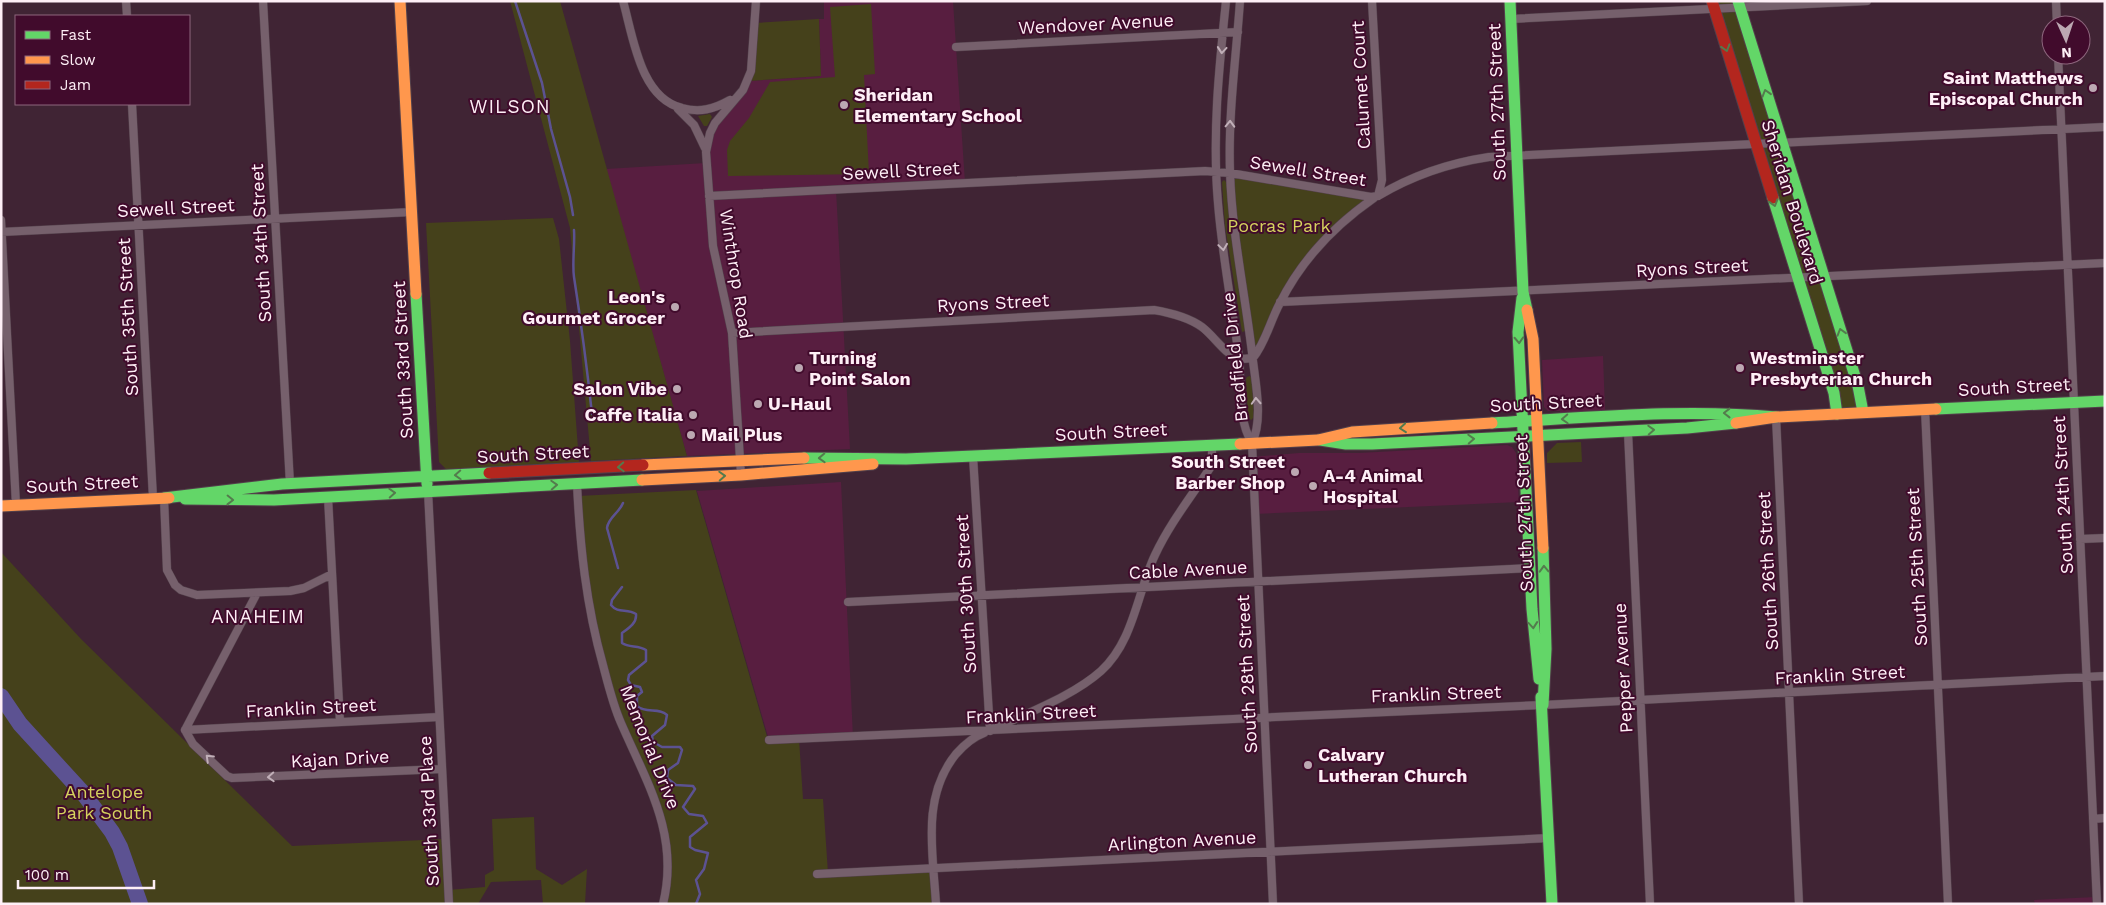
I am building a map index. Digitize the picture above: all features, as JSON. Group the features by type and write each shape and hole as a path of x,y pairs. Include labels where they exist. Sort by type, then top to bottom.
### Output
{"main road":[{"name":"South 33rd Street","path":"400,1 428,491"},
{"name":"South 27th Street","path":"1510,1 1523,292 1533,339 1538,435 1545,630 1542,705"},
{"name":"Sheridan Boulevard","path":"1739,4 1858,386 1863,412"},
{"name":"Sheridan Boulevard","path":"1713,5 1834,393 1837,414"},
{"name":"South 27th Street","path":"1523,292 1518,332 1522,422 1530,568 1542,705 1552,904"},
{"name":"South Street","path":"1318,440 1346,444 1628,432 1723,426 1776,417 2105,400"},
{"name":"South Street","path":"158,498 228,488 740,460 906,459 1318,440 1352,432 1693,413 1736,413 1776,417"},
{"name":"South Street","path":"1,506 158,498 243,501 328,497 740,475 856,466 906,459"}],"street":[{"path":"126,1 127,15"},
{"name":"South 34th Street","path":"263,1 290,484"},
{"path":"623,1 642,70 648,81 660,97 677,107 694,125 706,152"},
{"name":"Winthrop Road","path":"740,475 732,333 714,256 706,152 707,142 713,128 736,96 743,90 751,71 756,1"},
{"name":"Bradfield Drive","path":"1226,1 1217,107 1217,171 1222,234 1239,359 1245,432 1252,443"},
{"name":"Bradfield Drive","path":"1240,1 1230,122 1230,173 1238,260 1253,358 1257,432 1252,443"},
{"name":"Calumet Court","path":"1372,1 1382,180 1378,196"},
{"path":"1511,19 1713,5 1866,1"},
{"path":"2056,1 2057,15"},
{"name":"Wendover Avenue","path":"956,47 1238,32"},
{"name":"South 24th Street","path":"2059,65 2097,904"},
{"path":"677,107 704,111 718,107 736,96"},
{"name":"South 35th Street","path":"132,105 138,225 158,498 168,570 175,585 189,594 257,593"},
{"name":"Sewell Street","path":"708,196 1217,171 1364,198 1378,196 1419,174 1444,166 1490,156 2105,127"},
{"path":"1239,359 1253,358 1260,348 1280,302 1301,268 1321,242 1354,212 1378,196"},
{"name":"Sewell Street","path":"2,232 412,212"},
{"path":"1,220 16,505"},
{"name":"Ryons Street","path":"1280,302 2105,263"},
{"name":"Ryons Street","path":"732,333 1154,310 1191,320 1202,327 1231,355 1239,359"},
{"name":"South 25th Street","path":"1925,409 1948,904"},
{"name":"South 26th Street","path":"1776,417 1799,904"},
{"name":"Pepper Avenue","path":"1628,432 1650,904"},
{"name":"South 28th Street","path":"1252,443 1273,904"},
{"path":"936,904 932,818 936,790 941,777 960,749 978,735 990,731 1077,688 1102,670 1123,642 1142,587 1168,529 1210,468 1212,445"},
{"name":"South 30th Street","path":"974,456 990,731"},
{"name":"Memorial Drive","path":"577,484 584,572 598,649 620,720 664,824 668,863 663,904"},
{"name":"South 33rd Street","path":"428,491 439,717"},
{"path":"328,497 340,722"},
{"path":"2080,540 2105,538"},
{"name":"Cable Avenue","path":"848,602 1530,568"},
{"path":"185,730 257,593 296,590 332,574"},
{"name":"Franklin Street","path":"768,740 1542,705 2105,676"},
{"name":"Franklin Street","path":"185,730 439,717"},
{"name":"South 33rd Place","path":"439,717 449,904"},
{"name":"Kajan Drive","path":"185,730 193,744 227,776 239,778 442,769"},
{"path":"2092,819 2105,818"},
{"name":"Arlington Avenue","path":"816,874 1549,838"}],"shaded area":[{"path":"824,1 953,1 965,183 836,190 850,449 687,456 606,169 706,163 710,133 748,81 821,76 819,19 824,19"},
{"path":"1603,356 1605,410 1560,413 1560,411 1548,411 1544,407 1542,360"},
{"path":"1507,445 1512,447 1516,453 1519,502 1254,514 1252,457 1299,453 1359,453"},
{"path":"841,482 853,737 769,740 697,491"},
{"path":"2096,897 2097,904 2035,904 2034,900"}],"green space":[{"path":"510,1 560,1 687,456 591,461 570,228"},
{"path":"1712,1 1738,1 1863,412 1837,414"},
{"path":"871,4 875,74 864,75 869,174 728,176 727,150 730,141 749,118 770,82 835,77 830,7"},
{"path":"819,19 821,76 748,81 755,23"},
{"path":"710,114 712,117 707,126 704,126 698,116"},
{"name":"Pocras Park","path":"1230,173 1371,197 1305,261 1253,358"},
{"path":"1224,180 1228,184 1230,225 1246,328 1242,332 1225,226 1222,182"},
{"path":"553,218 559,239 570,341 579,462 446,469 439,462 426,223"},
{"path":"1250,376 1252,379 1254,417 1251,420 1248,417 1246,379"},
{"path":"1581,442 1582,462 1547,463 1547,453 1557,443"},
{"path":"696,490 768,740 799,739 803,799 823,799 828,873 934,869 936,904 663,904 667,843 598,649 578,496"},
{"name":"Antelope Park South","path":"1,552 81,639 292,846 446,839 448,890 485,887 485,875 494,870 492,819 534,817 536,869 562,885 587,869 585,904 543,904 541,880 491,882 478,904 1,904"}],"waterway":[{"path":"515,1 542,83 551,129 570,197 573,215"},
{"path":"574,230 573,272 592,414"},
{"path":"618,568 607,528 609,521 623,503"},
{"path":"622,587 612,600 611,605 614,608 636,614 634,623 622,633 622,643 646,650 646,661 629,675 628,680 631,685 640,687 642,692 637,696 637,706 644,710 660,711 667,715 665,725 652,736 653,742 662,747 680,747 682,750 678,763 668,770 667,778 676,785 693,786 695,789 683,807 689,814 703,816 707,823 690,837 690,847 708,853 704,869 696,880 700,894 696,904"},
{"path":"1,696 20,724 83,793 112,832 120,847 140,904"}],"traffic: fast":[{"path":"1510,1 1523,292 1527,310"},
{"path":"1738,1 1858,386 1863,412"},
{"path":"1773,198 1834,393 1837,414"},
{"path":"416,294 427,484"},
{"path":"1522,298 1518,332 1532,609 1539,679"},
{"path":"1936,409 2105,401"},
{"path":"1492,423 1705,413 1776,417"},
{"path":"1320,440 1346,444 1372,444 1687,428 1736,423"},
{"path":"804,458 906,459 1240,444"},
{"path":"164,498 282,484 489,473"},
{"path":"185,499 274,500 642,480"},
{"path":"1543,548 1546,649 1543,705"},
{"path":"1541,697 1552,904"}],"traffic: slow":[{"path":"400,1 416,294"},
{"path":"1527,310 1533,339 1543,548"},
{"path":"1736,423 1776,417 1936,409"},
{"path":"1240,444 1318,440 1352,432 1492,423"},
{"path":"643,465 804,458"},
{"path":"642,480 741,475 873,464"},
{"path":"1,506 169,498"}],"traffic: jam":[{"path":"1712,1 1773,198"},
{"path":"489,473 643,465"}],"place":[{"name":"Saint Matthews Episcopal Church","path":"2093,88"},
{"name":"Sheridan Elementary School","path":"844,105"},
{"name":"Leon's Gourmet Grocer","path":"675,307"},
{"name":"Turning Point Salon","path":"799,368"},
{"name":"Westminster Presbyterian Church","path":"1740,368"},
{"name":"Salon Vibe","path":"677,389"},
{"name":"U-Haul","path":"758,404"},
{"name":"Caffe Italia","path":"693,415"},
{"name":"Mail Plus","path":"691,435"},
{"name":"South Street Barber Shop","path":"1295,472"},
{"name":"A-4 Animal Hospital","path":"1313,486"},
{"name":"Calvary Lutheran Church","path":"1308,765"}],"district":[{"name":"WILSON","path":"510,106"},
{"name":"ANAHEIM","path":"258,616"}]}
